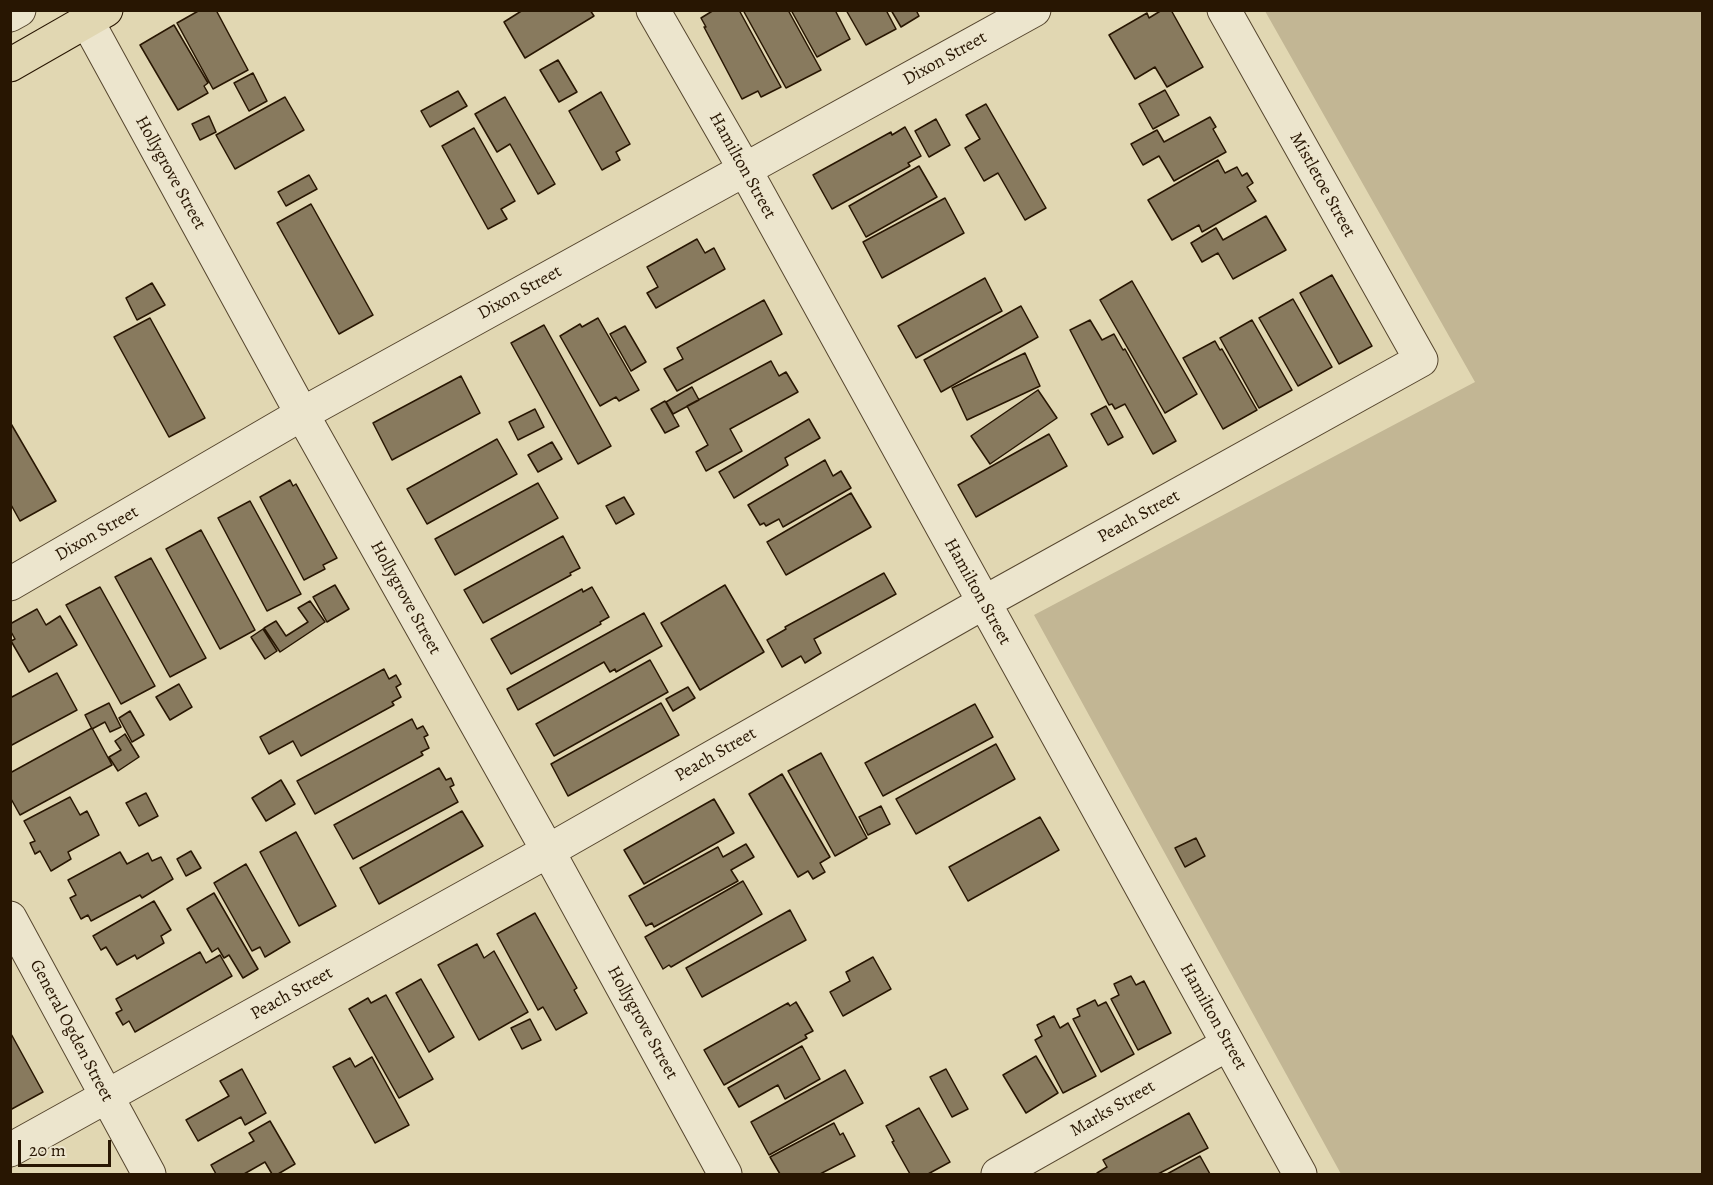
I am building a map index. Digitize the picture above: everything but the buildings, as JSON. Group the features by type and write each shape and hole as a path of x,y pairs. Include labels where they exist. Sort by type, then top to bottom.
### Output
{"highway":[{"path":"10,65 97,16"}],"street":[{"path":"10,15 19,10"},
{"name":"Hamilton Street","path":"652,10 744,168 1300,1174"},
{"name":"Dixon Street","path":"10,584 302,414 1034,10"},
{"name":"Mistletoe Street","path":"1224,10 1421,360"},
{"name":"Hollygrove Street","path":"97,16 302,414 548,851 725,1174"},
{"name":"Peach Street","path":"10,1150 548,851 984,603 1421,360"},
{"name":"General Ogden Street","path":"10,918 149,1174"},
{"name":"Marks Street","path":"998,1174 1228,1044"}],"shaded area":[{"path":"1265,11 1702,11 1702,1174 1341,1174 1034,615 1475,382"}]}
